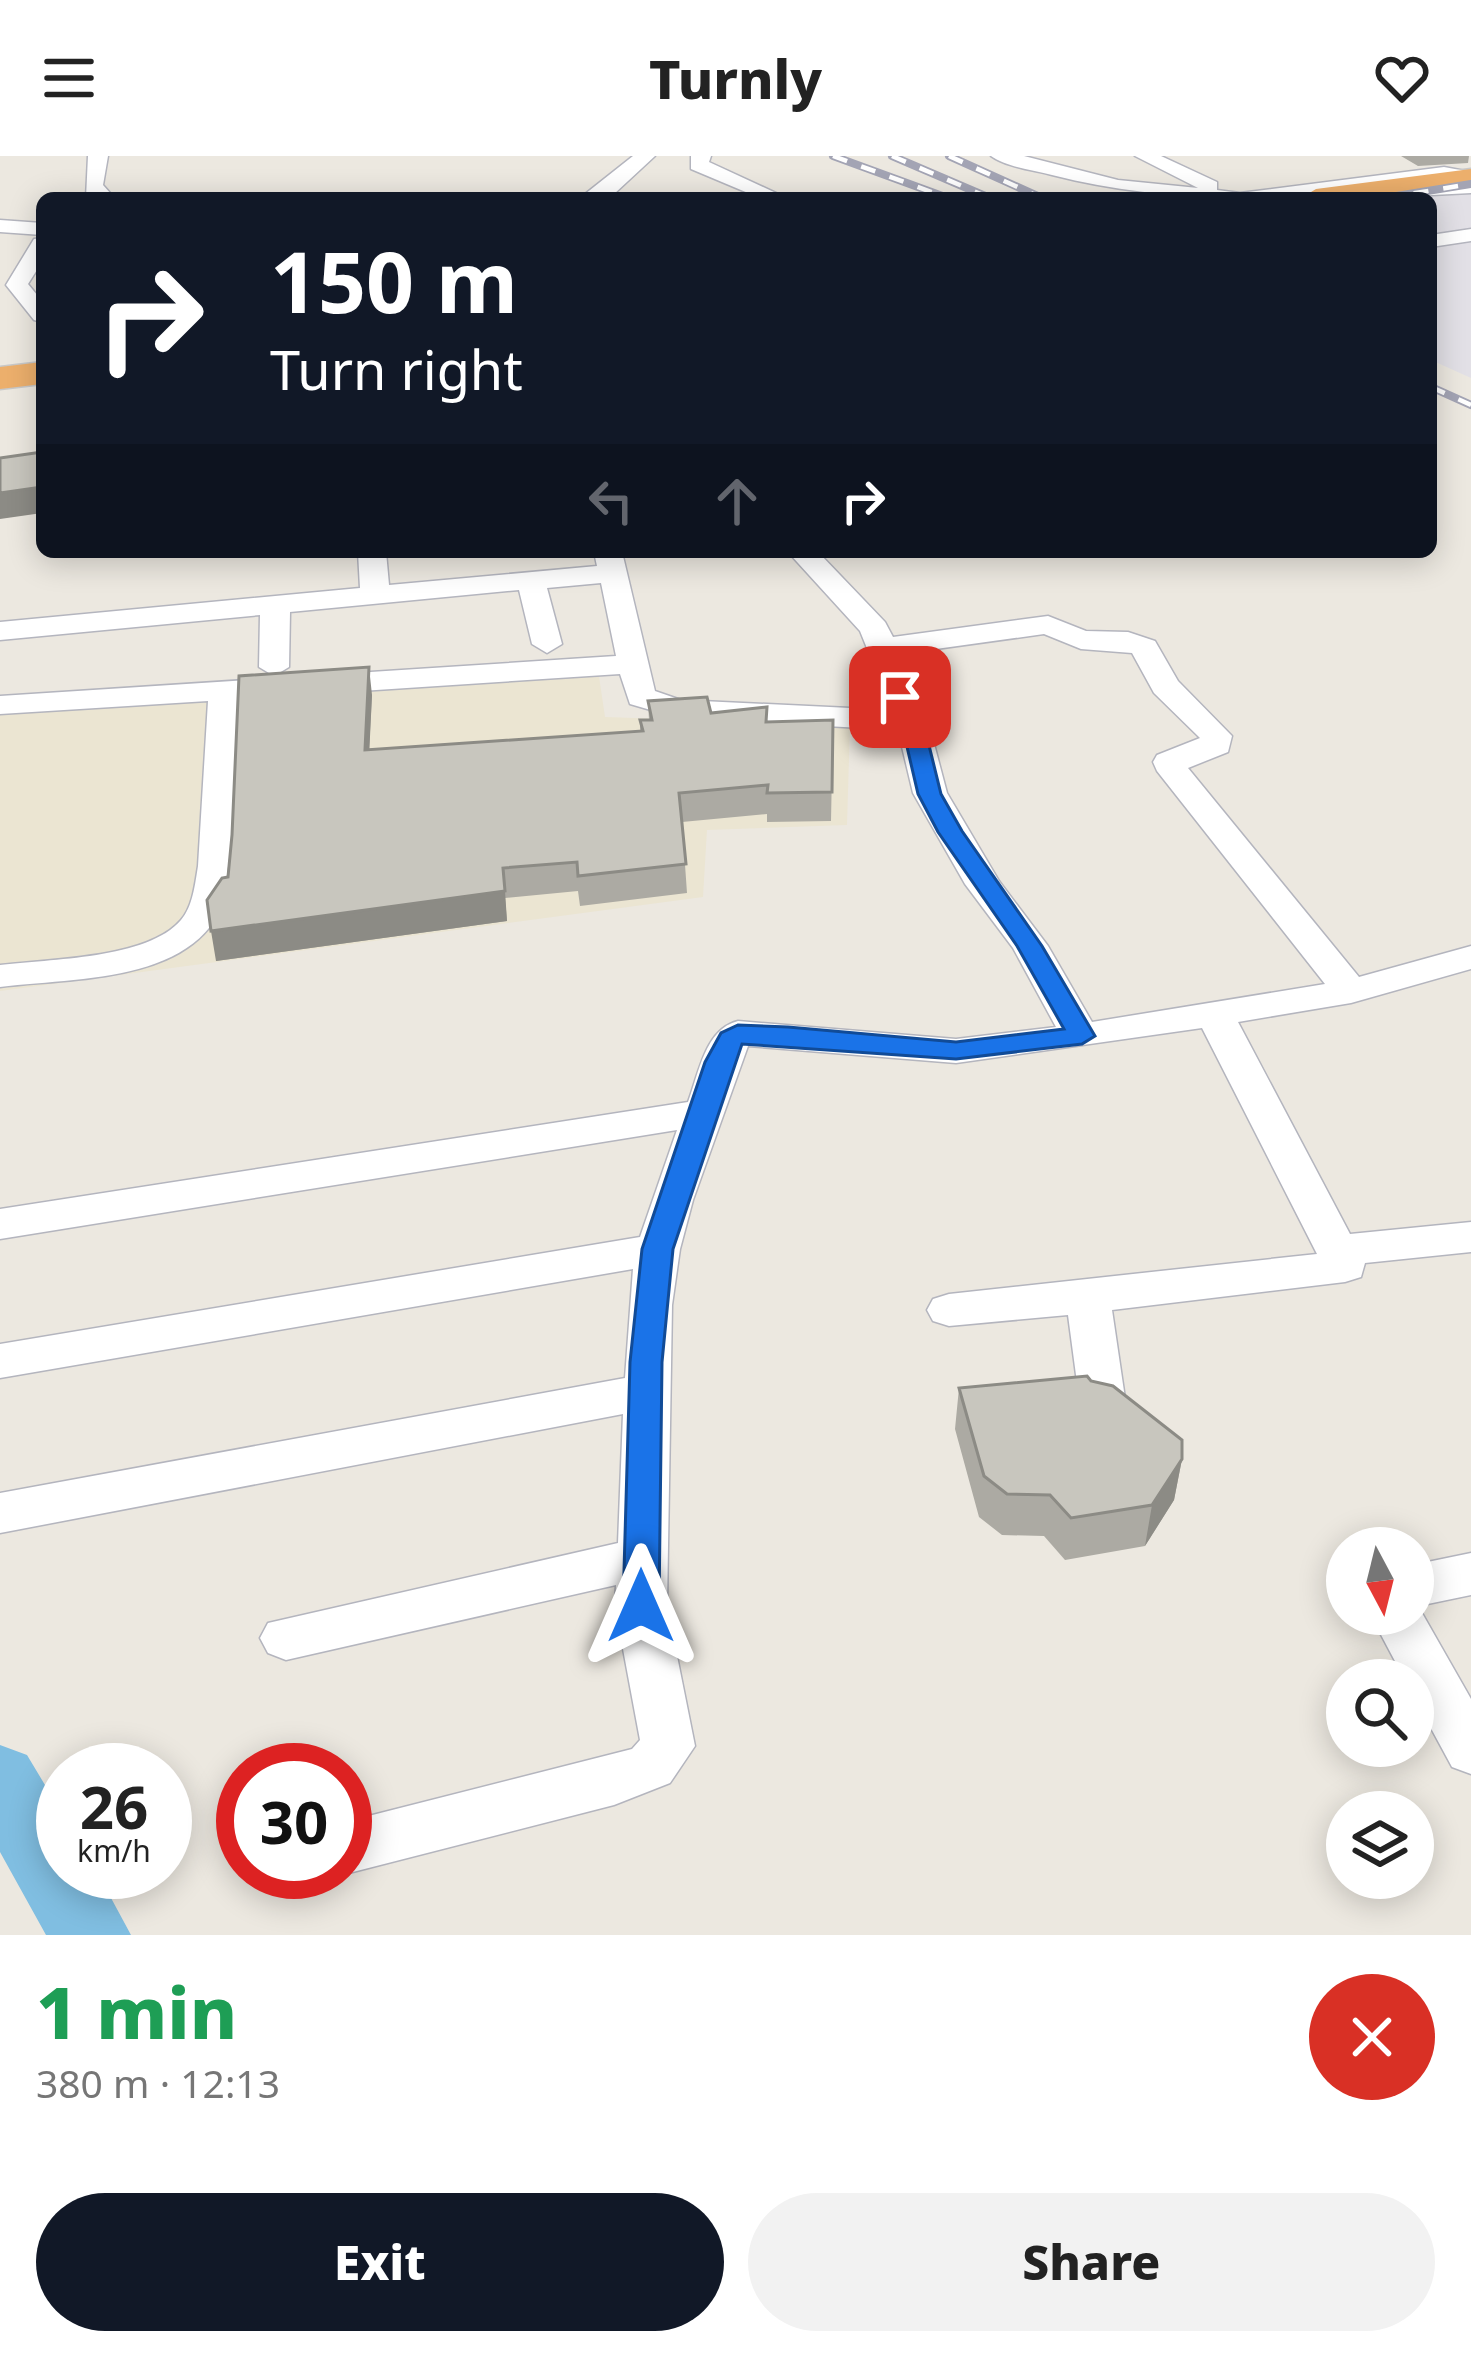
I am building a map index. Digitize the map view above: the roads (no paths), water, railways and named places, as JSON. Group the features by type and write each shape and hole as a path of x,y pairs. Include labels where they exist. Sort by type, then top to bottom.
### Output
{"highway":[{"path":"1414,192 1463,189"},
{"path":"0,378 36,374"}],"street":[{"path":"98,156 92,186 99,192"},
{"path":"603,192 646,156"},
{"path":"701,156 698,164 764,192"},
{"path":"972,156 1031,178 1093,192"},
{"path":"1001,156 1143,192"},
{"path":"1144,156 1228,192"},
{"path":"1290,192 1444,173 1463,189"},
{"path":"0,226 36,229"},
{"path":"1437,240 1471,235"},
{"path":"36,254 17,285 36,308"},
{"path":"372,558 375,596"},
{"path":"808,558 874,628 912,721 930,794 950,832 1030,946 1082,1036"},
{"path":"0,631 375,596 520,572 610,563 641,697 678,709 912,721"},
{"path":"520,572 547,644"},
{"path":"274,667 275,605"},
{"path":"883,647 1048,625 1081,640 1144,646 1165,686 1216,736 1217,745 1168,762 1173,771 1351,991"},
{"path":"0,705 635,664"},
{"path":"0,976 110,960 171,946 189,934 209,899 214,876 225,688"},
{"path":"372,1841 565,1793 651,1766 668,1746 641,1606 640,1559 646,1509 646,1392 658,1249 718,1062 738,1034 956,1051 1082,1036 1351,991 1471,957"},
{"path":"949,1310 1345,1265 1215,1015"},
{"path":"0,1224 703,1113"},
{"path":"1337,1251 1471,1237"},
{"path":"0,1360 658,1249"},
{"path":"1088,1297 1103,1405"},
{"path":"0,1513 646,1392"},
{"path":"286,1638 640,1559"},
{"path":"1434,1582 1471,1574"},
{"path":"1408,1635 1471,1750"}],"waterway":[{"path":"0,1779 90,1935"}],"railway":[{"path":"833,156 932,192"},
{"path":"892,156 976,192"},
{"path":"949,156 1029,192"},
{"path":"1421,192 1471,184"},
{"path":"1437,390 1471,405"}]}
